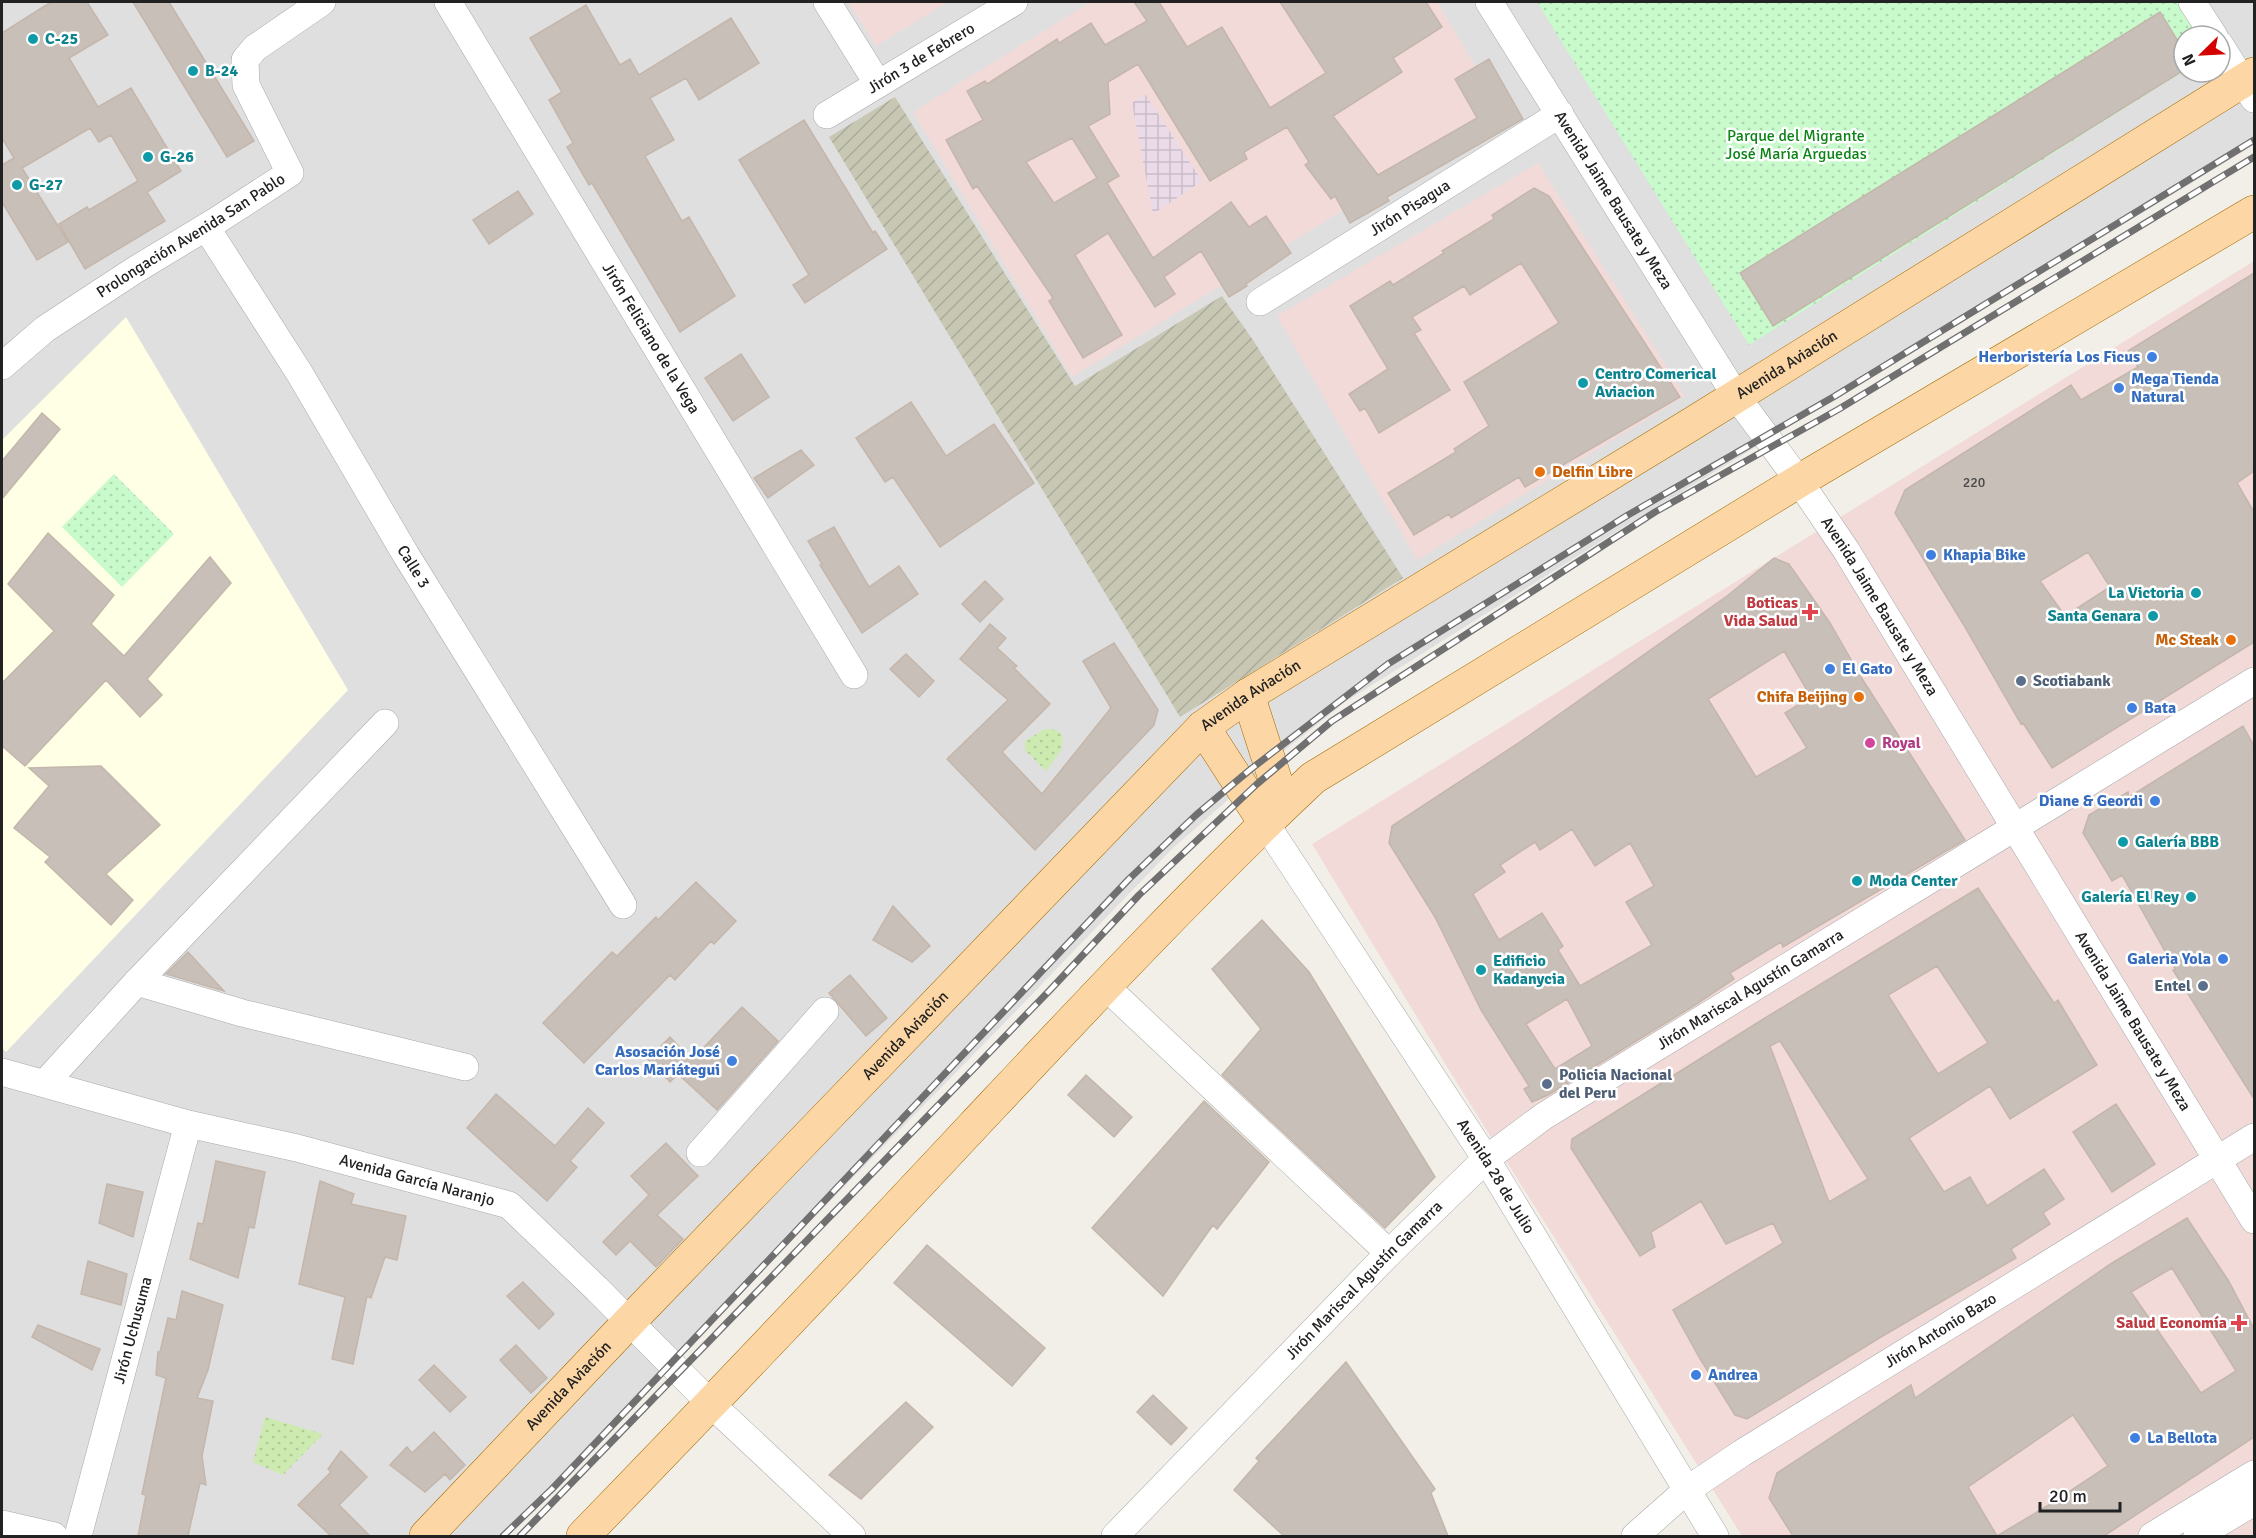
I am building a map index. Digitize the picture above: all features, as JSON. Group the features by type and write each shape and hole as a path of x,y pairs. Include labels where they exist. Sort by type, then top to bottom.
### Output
{"main road":[{"name":"Avenida Aviación","path":"426,1536 629,1322 1203,727 1248,696 1736,396 2251,85"},
{"path":"583,1536 711,1404 1105,987 1265,823 1313,778 1799,481 2254,212"},
{"path":"1248,696 1276,782 1265,823"},
{"name":"Avenida 28 de Julio","path":"1203,727 1265,823"}],"street":[{"name":"Prolongación Avenida San Pablo","path":"2,366 45,329 290,173 246,85 245,60 255,48 322,2"},
{"name":"Jirón Feliciano de la Vega","path":"448,2 854,675"},
{"path":"827,2 878,84"},
{"name":"Jirón 3 de Febrero","path":"827,115 1014,2"},
{"name":"Avenida Jaime Bausate y Meza","path":"1489,2 1736,396 1799,481 1846,550 2254,1220"},
{"path":"2192,2 2206,24"},
{"path":"2232,60 2251,85"},
{"name":"Jirón Pisagua","path":"1260,302 1560,114"},
{"name":"Calle 3","path":"206,227 300,374 406,555 623,905"},
{"name":"Jirón Mariscal Agustín Gamarra","path":"1115,1536 1389,1254 1486,1159 1544,1116 2254,681"},
{"path":"45,1083 137,982 385,723"},
{"name":"Avenida 28 de Julio","path":"1265,823 1486,1159 1715,1536"},
{"path":"137,982 242,1013 465,1067"},
{"path":"1105,987 1389,1254"},
{"path":"700,1153 825,1011"},
{"name":"Avenida García Naranjo","path":"2,1072 188,1124 297,1148 509,1205 711,1404 852,1536"},
{"name":"Jirón Uchusuma","path":"78,1536 188,1124"},
{"name":"Jirón Antonio Bazo","path":"1635,1536 1687,1490 1752,1447 2254,1137"},
{"path":"2151,1536 2254,1474"},
{"path":"2197,1536 2254,1502"},
{"path":"2,1524 54,1536"}],"shaded area":[{"path":"2,2 2254,2 2254,145 1627,525 1345,702 1280,754 1172,849 502,1536 2,1536"},
{"path":"848,2 948,2 876,46"},
{"path":"1091,2 1437,2 1503,112 1072,377 913,112"},
{"path":"1145,94 1202,181 1153,214 1132,103"},
{"path":"895,97 1075,386 1222,296 1253,340 1403,578 1180,717 829,137"},
{"path":"1538,163 1685,396 1417,560 1277,316"},
{"path":"2254,261 2254,1536 1742,1536 1452,1075 1312,844"},
{"path":"126,317 348,690 6,1052 2,1048 2,440"}],"green space":[{"name":"Parque del Migrante José María Arguedas","path":"1537,2 2179,2 2193,24 2172,24 2172,79 1749,345"},
{"path":"114,474 174,534 122,587 62,527"},
{"path":"1045,729 1057,730 1063,736 1062,749 1046,771 1025,750 1025,741"},
{"path":"265,1417 323,1434 283,1475 253,1462"}],"building":[{"path":"51,2 87,2 108,35 69,58 98,107 131,88 181,171 147,192 165,221 85,269 59,224 87,207 89,210 138,181 111,135 99,142 90,128 22,168 68,242 37,260 2,202 2,165 14,158 2,138 2,33"},
{"name":"B-24","path":"133,2 169,2 254,141 227,157"},
{"path":"1134,2 1159,2 1187,47 1222,27 1270,108 1326,73 1280,2 1426,2 1442,27 1393,58 1402,72 1333,116 1378,175 1477,118 1455,79 1489,59 1523,119 1387,197 1389,201 1350,223 1335,196 1331,199 1305,165 1309,162 1287,127 1244,152 1247,159 1210,181 1138,64 1108,82 1110,114 1088,126 1119,176 1107,183 1153,258 1231,202 1249,227 1266,216 1291,253 1229,297 1201,251 1164,277 1175,294 1155,307 1108,233 1075,255 1122,335 1083,358 1049,301 1053,298 977,186 973,189 946,140 983,120 967,91 985,81 987,84 1057,39 1059,43 1091,23 1105,45 1147,21","holes":["1072,138 1097,178 1054,203 1026,162"]},
{"path":"586,5 620,65 630,59 639,75 731,18 759,63 699,100 686,78 650,98 674,140 645,156 682,221 689,217 735,296 680,332 592,183 589,185 567,147 573,143 549,100 562,92 530,38"},
{"path":"2160,12 2172,32 2172,77 1773,326 1740,273"},
{"path":"804,120 873,233 875,231 887,249 805,303 793,285 809,275 739,160"},
{"path":"1534,188 1549,196 1680,397 1525,487 1519,477 1451,518 1449,514 1414,535 1388,493 1456,452 1454,449 1489,426 1464,382 1559,323 1521,263 1470,295 1464,286 1412,317 1421,330 1414,333 1450,390 1379,433 1365,408 1360,411 1349,394 1388,369 1350,306 1390,281 1393,285 1444,253 1442,251 1494,219 1492,215"},
{"path":"518,191 533,214 489,244 473,220"},
{"path":"2254,273 2254,471 2237,483 2254,512 2254,642 2052,768 2023,723 2021,724 1895,513 1905,490 2071,385 2081,400 2138,367 2128,351","holes":["2088,552 2110,587 2065,616 2040,581"]},
{"path":"741,354 769,397 733,421 705,378"},
{"path":"911,402 946,456 994,424 1034,483 940,547 893,477 885,482 856,438"},
{"path":"42,413 60,429 2,499 2,461"},
{"path":"801,450 814,465 768,498 754,478"},
{"path":"834,527 869,587 899,566 918,594 862,633 808,541"},
{"path":"48,533 114,595 91,624 124,656 210,557 231,583 147,679 162,695 140,717 106,680 25,766 2,746 2,683 54,631 8,584"},
{"path":"1774,558 1789,564 1830,623 1861,677 1965,840 1783,947 1781,942 1730,973 1734,979 1695,1005 1548,1095 1532,1102 1524,1089 1529,1086 1481,1010 1435,917 1389,843 1392,826 1517,744 1727,596","holes":["1784,651 1811,697 1785,713 1807,748 1756,777 1708,699","1572,829 1595,866 1630,843 1654,886 1626,902 1652,945 1580,986 1558,950 1563,946 1542,913 1499,940 1473,894 1505,872 1500,865 1535,842 1540,850","1567,999 1592,1046 1555,1069 1526,1024"]},
{"path":"985,581 1003,599 980,622 962,604"},
{"path":"990,624 1006,638 997,648 1017,666 1014,668 1050,704 1002,752 1042,794 1111,708 1083,661 1114,643 1158,710 1154,725 1035,850 947,759 1008,700 960,659"},
{"path":"906,654 934,681 919,697 890,669"},
{"path":"2243,726 2254,746 2254,1099 2173,970 2175,969 2122,875 2112,881 2083,833 2089,815 2128,792 2129,797"},
{"path":"101,766 160,825 106,874 133,900 111,925 45,862 50,857 14,828 49,786 29,768"},
{"path":"696,882 736,921 714,944 711,941 675,980 670,975 584,1063 543,1023 612,952 617,956 656,917 658,920"},
{"path":"1978,888 2054,1003 2058,1000 2097,1065 2010,1119 1990,1086 1909,1138 1944,1192 1970,1177 1987,1206 2044,1169 2064,1199 2043,1213 2050,1224 2011,1249 2016,1258 1747,1419 1735,1415 1673,1310 1783,1243 1773,1223 1726,1244 1701,1201 1651,1232 1655,1247 1640,1256 1571,1148 1572,1139","holes":["1937,966 1988,1043 1938,1074 1888,995","1780,1041 1868,1179 1829,1202 1770,1046"]},
{"path":"893,906 930,946 912,962 873,940"},
{"path":"1262,920 1309,972 1435,1177 1385,1228 1222,1075 1261,1029 1212,969"},
{"path":"188,952 224,991 166,974"},
{"path":"850,975 887,1018 866,1036 829,993"},
{"name":"Asosación José Carlos Mariátegui","path":"742,1007 778,1041 717,1110 678,1074 670,1082 648,1059 670,1037 692,1060"},
{"path":"1086,1075 1132,1117 1114,1137 1068,1095"},
{"path":"496,1094 555,1146 588,1108 604,1123 570,1161 577,1167 547,1201 467,1128"},
{"path":"1204,1101 1269,1162 1217,1229 1213,1225 1163,1296 1092,1228"},
{"path":"2116,1104 2155,1164 2112,1192 2073,1132"},
{"path":"666,1143 698,1176 657,1215 683,1239 656,1267 630,1241 616,1255 603,1242 649,1195 631,1176"},
{"path":"216,1161 265,1172 254,1228 249,1227 238,1278 190,1259 198,1223 203,1224"},
{"path":"320,1181 354,1194 351,1204 406,1216 397,1260 385,1257 371,1298 367,1296 353,1364 332,1359 345,1297 299,1284"},
{"path":"107,1184 143,1192 133,1237 99,1223"},
{"path":"2187,1218 2228,1280 2254,1329 2254,1437 2104,1536 1997,1536 1793,1536 1769,1498 1777,1473 1911,1385 1915,1398 2112,1263","holes":["2172,1268 2236,1371 2201,1393 2131,1292","2073,1415 2108,1466 1997,1536 1968,1487"]},
{"path":"927,1245 1045,1348 1012,1386 894,1283"},
{"path":"88,1261 127,1274 121,1305 81,1294"},
{"path":"523,1282 554,1314 539,1329 507,1296"},
{"path":"182,1291 223,1305 208,1370 197,1398 213,1401 202,1456 206,1485 200,1483 188,1536 138,1536 146,1495 142,1494 166,1378 156,1375 158,1352 160,1352 168,1318 176,1320"},
{"path":"38,1325 100,1349 92,1370 32,1337"},
{"path":"516,1345 547,1378 531,1393 500,1360"},
{"path":"1346,1362 1435,1489 1431,1493 1448,1536 1284,1536 1234,1490 1259,1461 1256,1458"},
{"path":"434,1365 466,1397 450,1412 419,1380"},
{"path":"1153,1395 1187,1428 1171,1445 1137,1412"},
{"path":"906,1402 933,1427 861,1499 829,1475"},
{"path":"434,1432 465,1465 450,1480 445,1474 425,1492 390,1465 407,1447 412,1453"},
{"path":"341,1451 367,1477 339,1505 370,1536 331,1536 298,1505 331,1472 328,1469"}],"railway":[{"path":"503,1536 552,1489 1129,879 1196,815 1251,769 1388,664 1628,515 1835,396 2254,140"},
{"path":"520,1536 1050,990 1139,895 1257,784 1332,721 1655,512 1839,409 2254,157"}],"place":[{"name":"C-25","path":"33,39"},
{"name":"B-24","path":"193,71"},
{"name":"G-26","path":"148,157"},
{"name":"G-27","path":"17,185"},
{"name":"Herboristería Los Ficus","path":"2152,357"},
{"name":"Centro Comerical Aviacion","path":"1583,383"},
{"name":"Mega Tienda Natural","path":"2119,388"},
{"name":"Delfin Libre","path":"1540,472"},
{"name":"Khapia Bike","path":"1931,555"},
{"name":"La Victoria","path":"2196,593"},
{"name":"Boticas Vida Salud","path":"1810,612"},
{"name":"Santa Genara","path":"2153,616"},
{"name":"Mc Steak","path":"2231,640"},
{"name":"El Gato","path":"1830,669"},
{"name":"Scotiabank","path":"2021,681"},
{"name":"Chifa Beijing","path":"1859,697"},
{"name":"Bata","path":"2132,708"},
{"name":"Royal","path":"1870,743"},
{"name":"Diane & Geordi","path":"2155,801"},
{"name":"Galería BBB","path":"2123,842"},
{"name":"Moda Center","path":"1857,881"},
{"name":"Galería El Rey","path":"2191,897"},
{"name":"Galeria Yola","path":"2223,959"},
{"name":"Edificio Kadanycia","path":"1481,970"},
{"name":"Entel","path":"2203,986"},
{"name":"Asosación José Carlos Mariátegui","path":"732,1061"},
{"name":"Policia Nacional del Peru","path":"1547,1084"},
{"name":"Salud Economía","path":"2239,1323"},
{"name":"Andrea","path":"1696,1375"},
{"name":"La Bellota","path":"2135,1438"}]}
